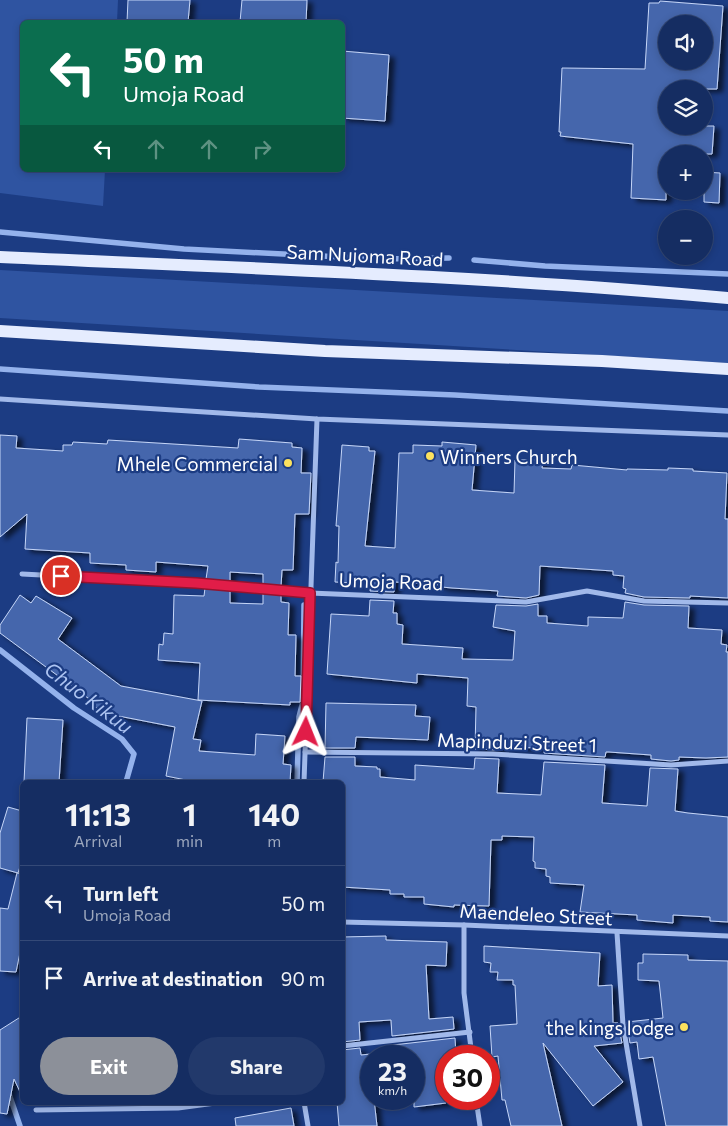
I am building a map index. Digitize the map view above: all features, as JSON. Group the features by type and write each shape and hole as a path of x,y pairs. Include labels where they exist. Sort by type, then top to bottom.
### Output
{"main road":[{"name":"Sam Nujoma Road","path":"0,257 481,279 580,285 728,298"},
{"path":"0,330 325,351 602,361 728,369"}],"street":[{"path":"0,398 317,420 728,435"},
{"path":"304,780 317,420"},
{"name":"Umoja Road","path":"22,574 196,583 310,593 526,602 587,591 644,601 728,603"},
{"name":"Mapinduzi Street 1","path":"305,752 493,754 670,764 728,761"},
{"name":"Maendeleo Street","path":"345,922 728,936"},
{"path":"464,925 464,993 471,1045"},
{"path":"617,932 622,1025 640,1126"},
{"path":"345,1046 470,1032"},
{"path":"36,1110 178,1108 200,1105"},
{"path":"304,1105 308,1126"},
{"path":"478,1110 480,1126"}],"shaded area":[{"path":"0,0 118,0 117,20 20,20 20,172 105,172 103,206 0,193"},
{"path":"0,270 728,311 728,363 0,318"}],"building":[{"path":"128,0 190,0 188,20 127,20"},
{"path":"242,0 307,0 306,20 240,20"},
{"path":"660,1 723,6 717,89 713,89 713,80 658,80 658,135 713,135 714,126 713,145 658,145 658,200 631,198 633,144 560,136 561,132 559,132 562,68 645,69 649,3 659,3"},
{"path":"345,51 389,55 385,121 345,118"},
{"path":"713,173 720,173 719,203 704,202 704,200 713,200"},
{"path":"0,435 17,436 16,448 63,451 63,445 72,445 73,442 107,444 108,440 238,448 239,439 292,443 292,447 302,448 301,473 311,473 309,514 295,514 293,570 282,570 281,586 263,584 263,574 230,572 230,582 206,579 208,566 156,562 156,572 126,570 126,565 90,563 90,553 25,549 27,514 0,537"},
{"path":"442,442 476,445 472,490 514,493 515,460 543,460 542,468 571,469 572,465 627,470 693,469 693,471 727,473 725,519 728,519 728,598 690,596 690,598 644,597 625,593 626,589 623,588 624,576 613,575 613,571 540,566 539,595 526,598 497,596 498,591 395,582 394,592 370,591 371,584 335,582 336,562 338,563 339,526 336,526 342,445 369,447 369,451 375,451 365,546 395,548 399,453 413,453 413,445 442,446"},
{"path":"205,588 230,590 230,603 263,604 263,593 281,595 281,602 289,603 288,635 296,635 295,676 301,676 300,702 290,702 290,705 198,700 200,663 158,660 159,644 163,645 164,633 173,634 174,595 204,596"},
{"path":"20,595 31,603 36,596 72,618 58,639 121,686 202,701 193,739 201,740 199,751 255,755 256,734 285,736 283,764 291,765 290,780 186,780 166,776 175,727 103,713 90,703 92,701 0,633 0,625"},
{"path":"370,600 394,601 393,613 397,613 397,624 403,625 402,644 463,648 462,659 513,660 515,631 493,627 496,605 526,606 538,604 538,616 547,616 547,623 588,626 588,617 623,618 625,602 644,605 689,606 688,628 722,630 721,644 727,645 728,757 679,757 679,760 671,761 651,759 651,755 609,752 606,752 605,757 544,753 545,748 499,747 499,750 475,749 476,707 467,706 468,678 417,674 417,683 327,674 331,614 369,616"},
{"path":"326,703 416,705 415,716 430,717 428,740 356,737 355,748 325,748"},
{"path":"27,718 63,720 59,780 24,780"},
{"path":"325,757 355,757 355,766 377,767 377,769 380,769 380,777 415,780 415,765 474,769 475,758 499,759 497,793 541,795 544,762 605,765 602,803 647,806 650,768 678,769 675,811 728,817 728,922 710,921 710,917 673,915 673,923 637,920 637,915 580,912 584,885 550,883 550,877 546,876 546,869 535,868 535,862 533,861 534,837 502,836 502,840 491,840 489,906 454,905 454,907 424,904 424,897 404,897 404,894 390,894 390,890 345,887 345,780 323,780"},
{"path":"8,807 20,810 20,866 18,873 0,868 0,833"},
{"path":"17,873 20,874 20,953 16,972 0,971 0,908 8,909"},
{"path":"386,936 386,940 447,942 446,966 426,965 429,1019 453,1017 454,1029 392,1036 391,1020 359,1022 360,1040 345,1042 345,937"},
{"path":"484,946 600,953 598,986 612,985 613,1023 618,1023 622,1043 594,1046 623,1082 593,1106 543,1043 562,1126 511,1126 505,1100 502,1100 500,1045 491,1045 490,1026 517,1024 515,985 513,985 513,980 497,980 498,972 490,972 491,963 484,962"},
{"path":"643,954 688,955 688,960 728,961 728,1126 666,1126 653,1057 639,1059 637,1042 630,1043 627,1024 627,1022 663,1018 659,981 638,980 638,963 643,963"},
{"path":"20,1017 20,1092 14,1079 7,1114 0,1113 0,1030"},
{"path":"455,1038 455,1045 435,1045 435,1104 425,1106 425,1045 393,1045"},
{"path":"360,1048 360,1110 375,1110 377,1126 339,1126 337,1105 345,1105 345,1050"},
{"path":"291,1108 294,1126 236,1126 235,1118"}],"waterway":[{"path":"0,232 184,249 380,259 449,258"},
{"path":"474,260 545,266 728,274"},
{"path":"0,369 259,387 455,395 728,411"},
{"path":"297,780 299,717 303,701 304,605"},
{"name":"Chuo Kikuu","path":"0,650 74,708 122,739 134,754 127,780"},
{"name":"Chuo Kikuu","path":"8,1091 20,1126"}],"place":[{"name":"Winners Church","path":"430,456"},
{"name":"Mhele Commercial","path":"288,463"},
{"name":"the kings lodge","path":"684,1027"}],"route":[{"path":"61,576 196,583 310,593 306,732"}]}
